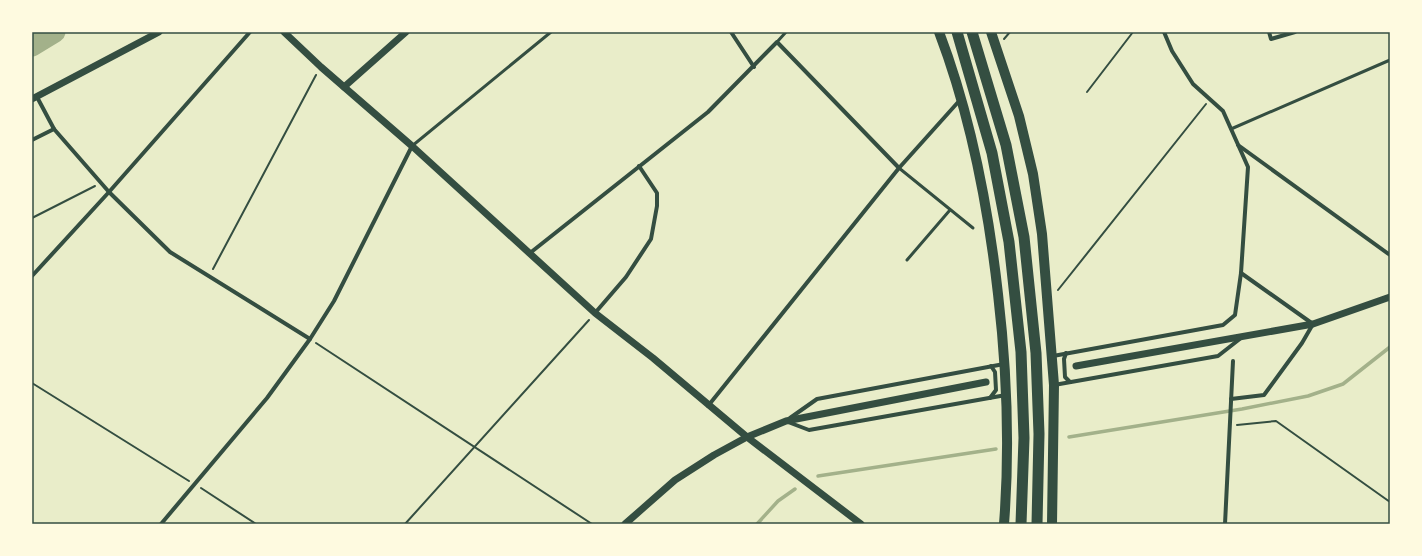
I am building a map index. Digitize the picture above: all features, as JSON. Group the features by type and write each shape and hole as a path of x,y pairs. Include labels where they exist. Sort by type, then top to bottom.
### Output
{"highway":[{"path":"957,32 992,152 1009,242 1021,352 1024,438 1021,524"},
{"path":"972,32 1006,146 1024,237 1036,353 1039,434 1036,524"}],"main road":[{"path":"939,32 973,140 984,191 993,245 1006,363 1007,461 1004,524"},
{"path":"991,32 1020,116 1033,174 1042,234 1054,385 1052,524"}],"street":[{"path":"159,32 34,98 54,128 109,192 170,252 310,339"},
{"path":"32,276 109,192 250,32"},
{"path":"284,32 321,67 412,146 595,313 653,358 708,406 747,437 861,524"},
{"path":"344,87 406,32"},
{"path":"731,32 754,66"},
{"path":"1052,356 1223,325 1235,315 1241,274 1248,167 1223,111 1193,84 1172,51 1164,32"},
{"path":"1269,32 1271,39 1295,32"},
{"path":"530,253 708,112 777,42 899,168"},
{"path":"708,406 899,168 960,100"},
{"path":"32,140 54,128"},
{"path":"1238,145 1390,255"},
{"path":"161,524 267,398 310,339 334,301 412,146"},
{"path":"595,313 626,277 651,239 657,206 657,193 639,166"},
{"path":"1241,274 1313,324"},
{"path":"1076,366 1313,324 1390,297"},
{"path":"1231,399 1264,395 1302,343 1313,324"},
{"path":"1054,385 1218,356 1244,336"},
{"path":"1066,353 1064,359 1065,377 1070,382"},
{"path":"1225,524 1233,360"},
{"path":"786,421 817,399 1006,363"},
{"path":"990,398 996,390 995,372 991,366"},
{"path":"624,524 675,480 714,455 747,437 786,421 986,382"},
{"path":"786,421 809,430 1007,395"},
{"path":"847,513 856,524"}],"lane":[{"path":"412,146 551,32"},
{"path":"777,42 786,32"},
{"path":"1231,129 1390,60"},
{"path":"899,168 973,228"},
{"path":"907,260 950,210"}],"path":[{"path":"1087,92 1133,32"},
{"path":"209,277 321,67"},
{"path":"1047,300 1056,293 1209,100"},
{"path":"32,218 101,182"},
{"path":"405,524 595,313"},
{"path":"310,339 592,524"},
{"path":"32,383 256,524"},
{"path":"1230,425 1276,421 1390,502"}],"waterway":[{"path":"32,46 55,32"},
{"path":"1069,437 1242,409 1308,396 1343,384 1390,347"},
{"path":"818,476 996,449"},
{"path":"757,524 778,501 795,489"}]}
